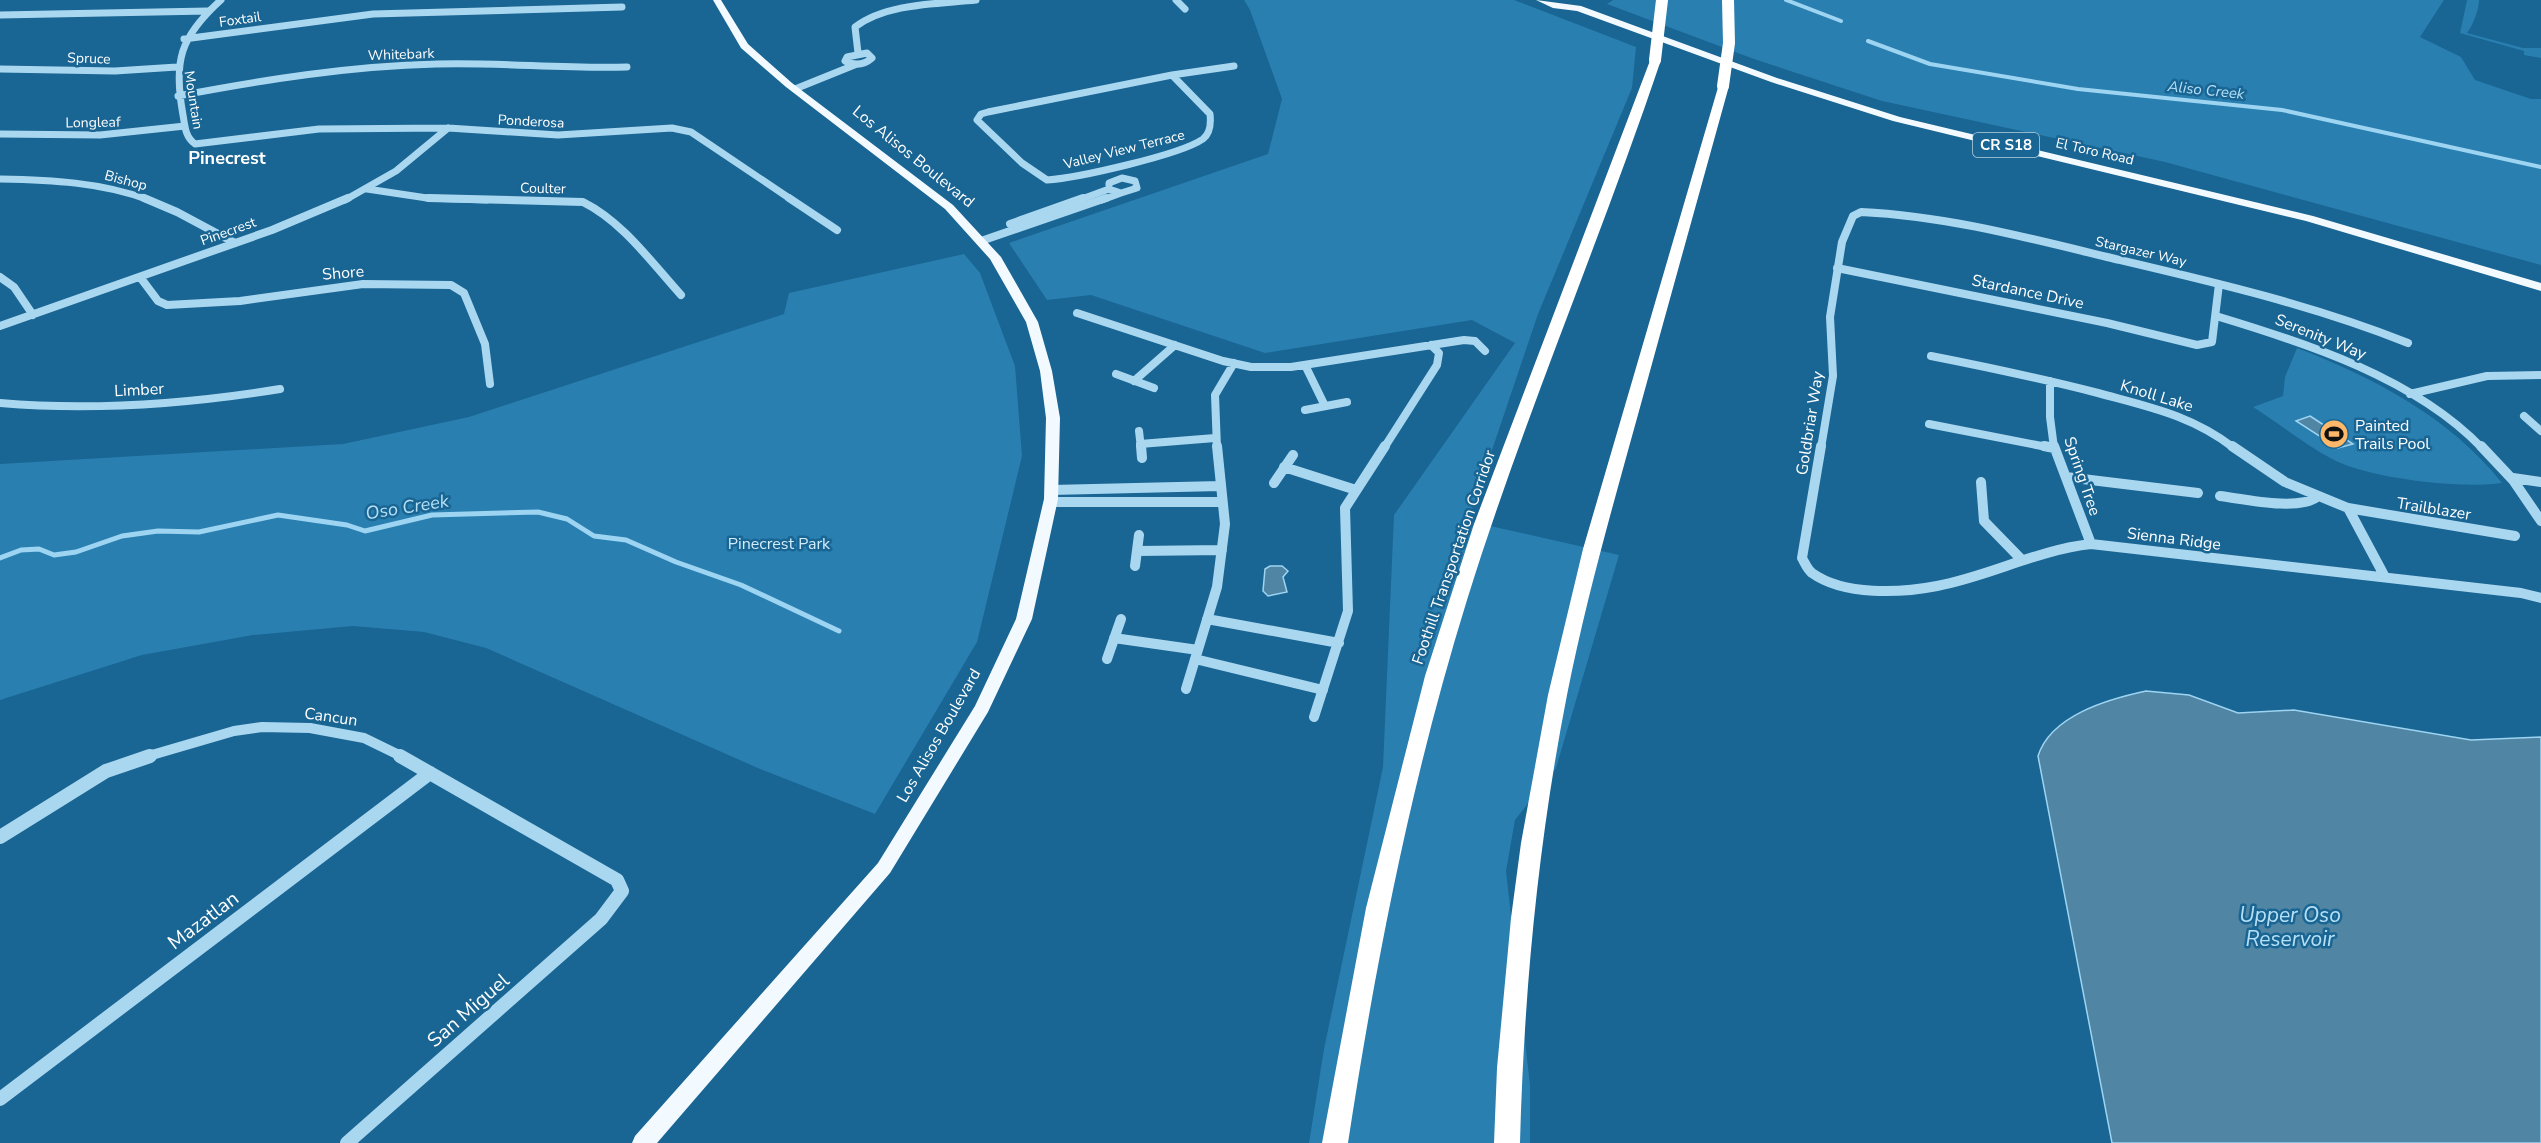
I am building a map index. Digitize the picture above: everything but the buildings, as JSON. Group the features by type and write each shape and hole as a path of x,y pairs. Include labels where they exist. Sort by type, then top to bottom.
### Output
{"highway":[{"name":"Foothill Transportation Corridor","path":"1335,1143 1348,1057 1388,855 1428,699 1483,525 1655,60 1662,0"},
{"path":"1507,1143 1515,979 1536,821 1558,695 1592,549 1723,86 1729,43 1728,0"}],"main road":[{"name":"Los Alisos Boulevard","path":"643,1143 884,868 982,708 1024,619 1051,496 1053,418 1046,371 1032,322 1006,275 979,238 927,189 792,87 744,46 717,0"},
{"name":"El Toro Road","path":"1539,0 1557,6 1578,8 1774,80 1897,119 2309,218 2541,287"},
{"name":"El Toro Road","path":"1570,0 1578,8"}],"street":[{"name":"Mountain","path":"195,144 188,138 185,126 178,96 177,67 184,39 208,11 221,0"},
{"path":"858,53 855,27 866,18 919,7 976,0"},
{"path":"1176,0 1185,9"},
{"name":"Foxtail","path":"184,39 372,14 622,7"},
{"path":"0,15 208,11"},
{"path":"792,87 872,58 870,55 858,53 847,57 846,62"},
{"path":"792,87 846,62 857,64"},
{"name":"Whitebark","path":"178,96 288,75 348,68 522,64 585,69 627,67"},
{"name":"Valley View Terrace","path":"1173,75 1207,109 1211,118 1209,131 1200,141 1116,165 1052,180 1042,178 996,139 977,118 988,112 1173,75 1234,66"},
{"name":"Spruce","path":"0,69 115,71 177,67"},
{"name":"Longleaf","path":"0,134 110,134 185,126"},
{"name":"Ponderosa","path":"195,144 319,129 448,128 558,135 672,128 691,132 837,230"},
{"name":"Pinecrest","path":"0,326 312,214 367,189 412,161 448,128"},
{"path":"979,238 1137,188 1135,181 1127,178 1116,165"},
{"path":"1097,169 1109,186 1121,194"},
{"path":"979,238 1127,178"},
{"name":"Bishop","path":"0,179 80,183 126,192 158,203 235,243"},
{"name":"Coulter","path":"367,189 427,198 590,204 619,228 681,296"},
{"name":"Goldbriar Way","path":"1810,572 1802,558 1833,376 1830,317 1842,242 1852,216 1861,213"},
{"name":"Stargazer Way","path":"1861,213 1909,216 1991,229 2219,284 2362,324 2408,343"},
{"name":"Stardance Drive","path":"1837,268 2107,323 2198,345 2212,342 2216,316"},
{"path":"0,277 14,287 33,315"},
{"name":"Shore","path":"140,277 158,302 166,305 240,301 363,284 451,285 464,293 485,344 490,384"},
{"path":"2216,316 2219,284"},
{"path":"1077,313 1234,363 1275,368 1464,340 1475,341 1485,351"},
{"name":"Serenity Way","path":"2216,316 2318,348 2410,394 2465,432 2513,478 2541,521"},
{"path":"1134,381 1174,345"},
{"path":"1314,717 1340,643 1348,612 1345,508 1437,365 1439,353 1431,345"},
{"name":"Knoll Lake","path":"1931,356 2050,381 2177,414 2212,431 2261,468 2317,497 2348,508"},
{"path":"1186,689 1217,587 1225,524 1215,438 1215,395 1234,363"},
{"path":"1305,365 1326,406"},
{"path":"1116,374 1154,388"},
{"path":"2410,394 2487,376 2541,375"},
{"name":"Spring Tree","path":"2050,381 2050,417 2054,448 2091,544"},
{"name":"Limber","path":"0,404 68,408 218,400 280,389"},
{"path":"1305,410 1347,402"},
{"path":"2524,416 2541,431"},
{"path":"1929,424 2054,448"},
{"path":"1139,431 1142,458"},
{"path":"1140,444 1215,438"},
{"path":"1274,483 1293,454"},
{"path":"1284,467 1356,490"},
{"path":"2066,477 2198,493"},
{"path":"2513,478 2541,482"},
{"path":"1982,482 1984,521 2020,558"},
{"path":"1051,496 1220,486"},
{"path":"1051,496 1222,502"},
{"path":"2220,496 2296,504 2309,503 2317,497"},
{"path":"2348,508 2385,577"},
{"name":"Trailblazer","path":"2348,508 2515,536"},
{"path":"1135,566 1139,535"},
{"name":"Sienna Ridge","path":"1810,572 1830,582 1872,589 1912,589 1938,585 2044,550 2091,544 2521,593 2541,598"},
{"path":"1137,551 1221,550"},
{"path":"1107,659 1121,619"},
{"path":"1207,619 1340,643"},
{"path":"1114,638 1197,655 1323,690"},
{"name":"Cancun","path":"0,837 106,771 200,738 262,727 334,731 364,738 617,880 622,891 614,905"},
{"name":"Mazatlan","path":"0,1099 430,773"},
{"name":"San Miguel","path":"347,1143 614,905"}],"green space":[{"path":"1244,0 1514,0 1636,47 1632,88 1538,314 1468,521 1619,555 1556,768 1515,820 1506,871 1530,1085 1530,1143 1309,1143 1324,1049 1383,767 1394,515 1515,343 1472,320 1265,353 1091,295 1047,300 1009,243 1268,154 1282,99 1250,10"},
{"path":"1613,0 2444,0 2420,37 2461,57 2475,80 2531,99 2541,99 2541,265 2165,162 1882,101 1754,59 1607,4"},
{"path":"2467,0 2479,0 2475,17 2467,33 2523,48 2541,48 2541,58 2524,55 2524,51 2460,33"},
{"name":"Pinecrest Park","path":"964,254 980,273 1015,366 1022,456 977,642 875,814 760,769 486,648 424,632 353,626 253,635 142,655 0,700 0,464 343,444 469,417 784,314 789,293"},
{"path":"2297,348 2382,386 2435,419 2482,460 2502,483 2464,485 2393,477 2350,467 2303,442 2253,407 2283,396 2285,377"}],"water":[{"name":"Painted Trails Pool","path":"2310,416 2353,444 2338,448 2296,421"},
{"path":"1270,566 1282,566 1288,571 1283,577 1287,592 1268,596 1263,591 1265,569"},
{"name":"Upper Oso Reservoir","path":"2146,691 2189,695 2238,713 2294,710 2471,740 2541,737 2541,1143 2112,1143 2038,756 2045,742 2055,730 2068,720 2099,704"}],"waterway":[{"name":"Aliso Creek","path":"1786,0 1841,21"},
{"name":"Aliso Creek","path":"1868,41 1930,64 2078,89 2282,110 2541,167"},
{"name":"Oso Creek","path":"0,558 21,550 39,549 54,555 76,552 122,536 158,531 199,532 278,515 347,525 365,531 432,515 538,512 567,519 594,536 626,540 676,562 741,585 839,631"}],"place":[{"name":"Painted Trails Pool","path":"2334,434"}],"district":[{"name":"Pinecrest","path":"227,158"}]}
